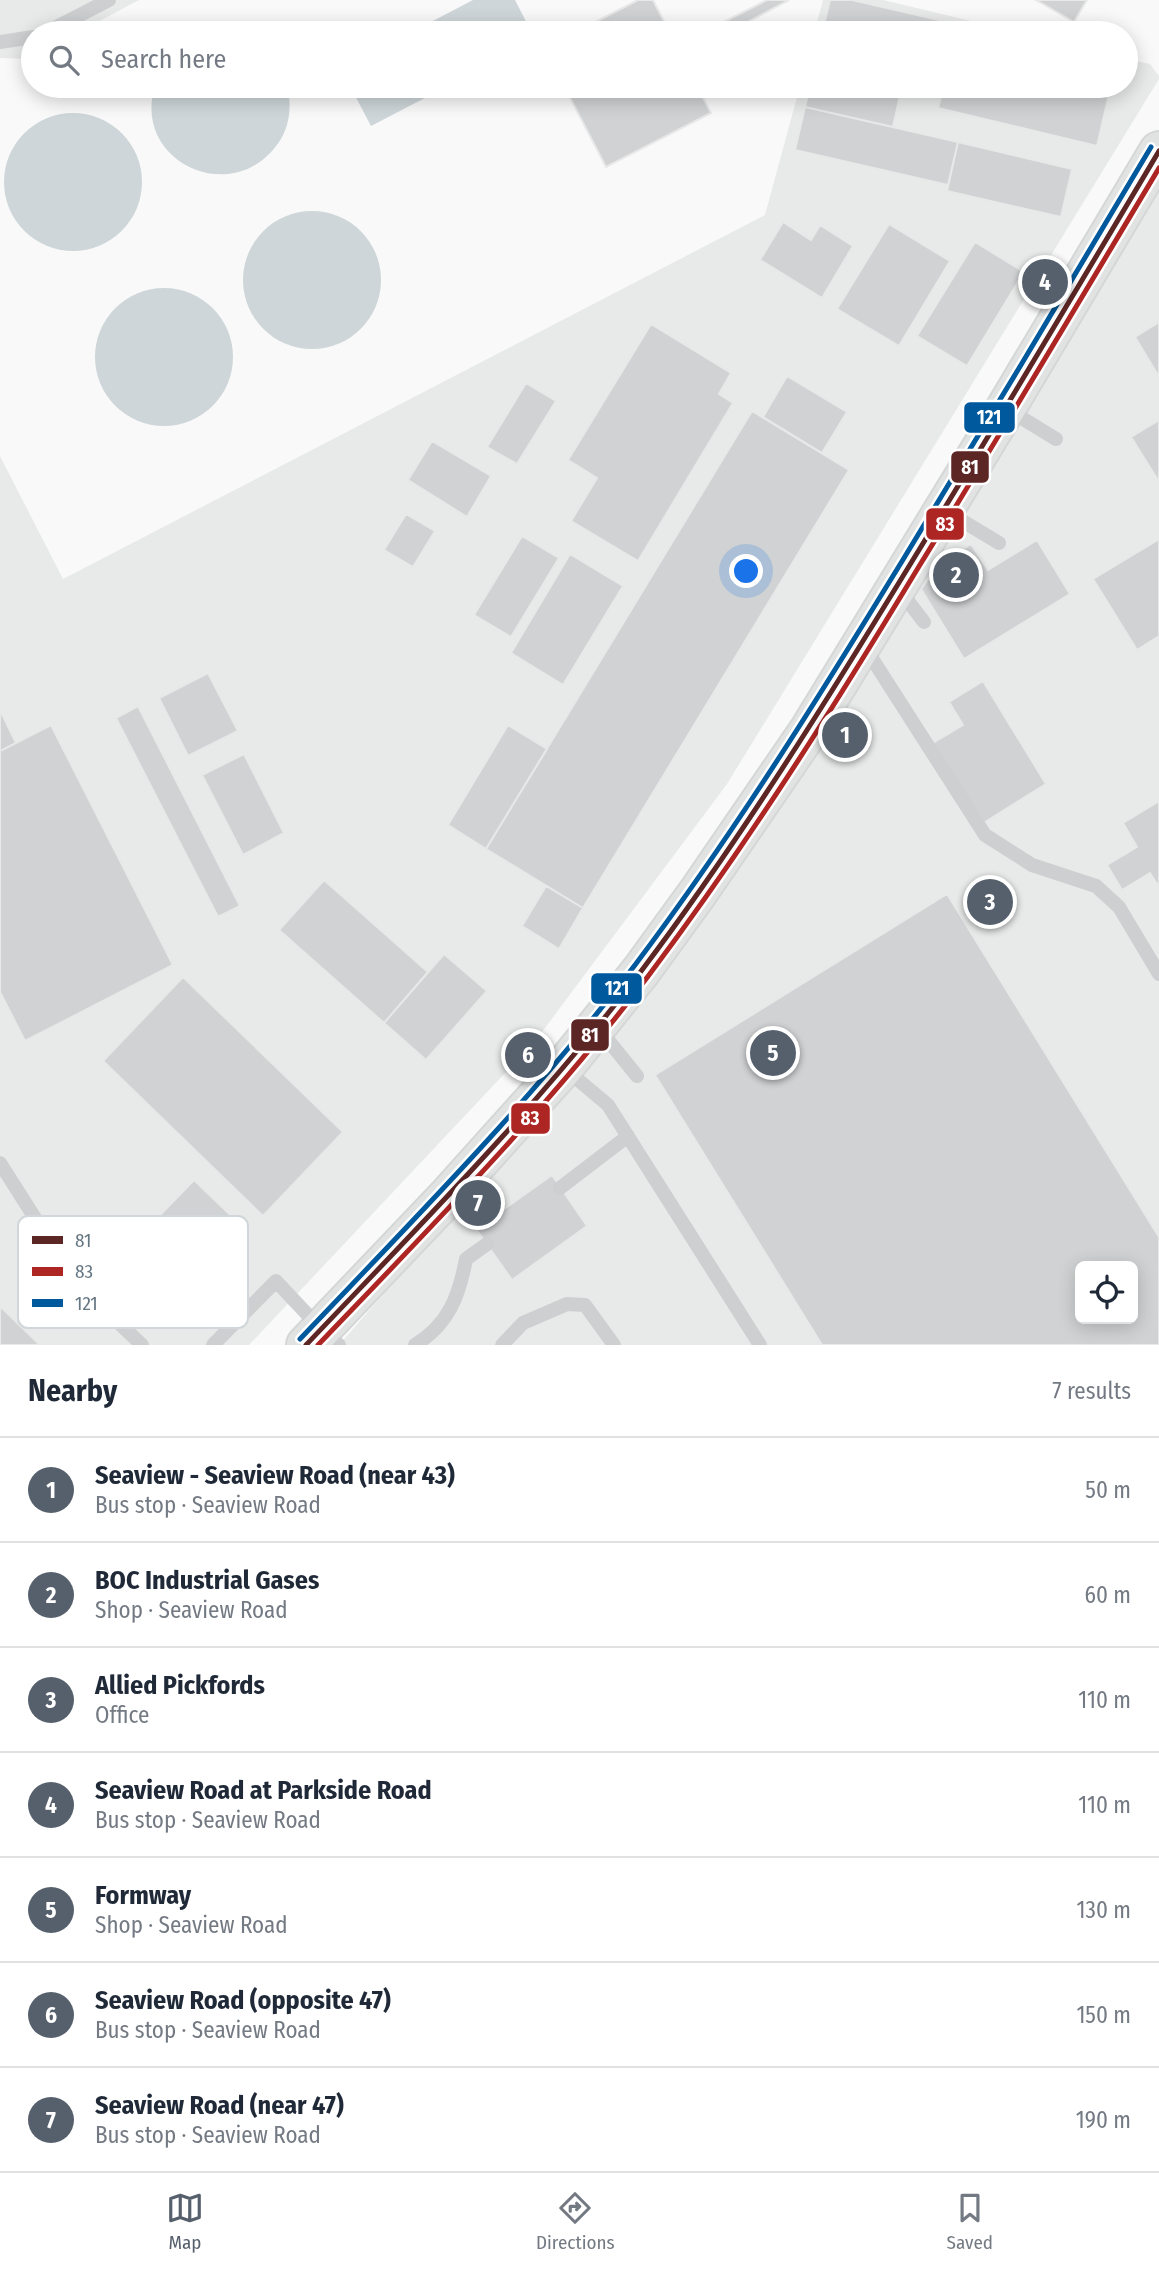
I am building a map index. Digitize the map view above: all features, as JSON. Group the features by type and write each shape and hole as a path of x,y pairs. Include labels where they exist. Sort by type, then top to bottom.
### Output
{"main road":[{"path":"322,1340 564,1068 641,971 756,812 944,510 1159,151"}],"lane":[{"path":"69,21 108,0"},
{"path":"0,42 21,39"},
{"path":"1006,408 1056,439"},
{"path":"944,510 999,543"},
{"path":"897,586 924,622"},
{"path":"862,643 985,835 1032,865 1096,886 1119,907 1159,974"},
{"path":"597,1026 638,1076"},
{"path":"564,1068 608,1105 761,1345"},
{"path":"560,1188 628,1136"},
{"path":"0,1163 34,1216"},
{"path":"415,1345 423,1340 453,1307 462,1282 466,1259 487,1244"},
{"path":"248,1309 276,1281 322,1340"},
{"path":"502,1345 523,1323 568,1304 585,1305 614,1345"},
{"path":"124,1328 142,1345"},
{"path":"213,1345 230,1328"}],"shaded area":[{"path":"0,0 139,0 100,21 21,21 21,59 0,58"},
{"path":"473,0 515,0 526,21 433,21"},
{"path":"823,0 883,0 971,21 817,21"},
{"path":"1138,62 1150,64 1159,76 727,784 536,1040 249,1345 0,1345 0,456 63,579 765,215 797,98 1138,98"},
{"path":"154,98 289,98 290,107 286,129 279,142 259,162 237,172 213,174 191,168 172,155 158,136 152,113"},
{"path":"356,98 425,98 371,126"},
{"path":"73,113 99,118 122,133 137,156 142,182 137,208 122,231 99,246 73,251 47,246 24,231 9,208 4,182 9,156 24,133 47,118"},
{"path":"1159,187 1159,1345 339,1345 634,1007"},
{"path":"312,211 338,216 361,231 376,254 381,280 376,306 361,329 338,344 312,349 286,344 263,329 248,306 243,280 248,254 263,231 286,216"},
{"path":"164,288 190,293 213,308 228,331 233,357 228,383 213,406 190,421 164,426 138,421 115,406 100,383 95,357 100,331 115,308 138,293"}],"building":[{"path":"638,0 653,0 664,21 597,21"},
{"path":"767,0 789,0 750,21 726,21"},
{"path":"830,0 852,0 943,21 825,21"},
{"path":"1036,0 1087,0 1072,21"},
{"path":"570,98 703,98 711,113 606,167"},
{"path":"807,98 899,98 893,127 805,107"},
{"path":"941,98 1108,98 1097,146 938,108"},
{"path":"805,107 958,142 948,185 795,150"},
{"path":"958,142 1072,169 1061,217 947,191"},
{"path":"783,222 811,240 820,225 853,246 822,298 760,260"},
{"path":"889,224 950,261 899,346 837,309"},
{"path":"975,242 1024,272 967,366 917,336"},
{"path":"1159,322 1159,377 1135,337"},
{"path":"651,324 731,373 719,394 733,403 638,561 571,521 597,478 568,460"},
{"path":"787,376 847,412 822,453 763,417"},
{"path":"526,383 556,401 517,464 487,447"},
{"path":"752,411 849,470 583,908 486,849"},
{"path":"1159,420 1159,482 1131,437"},
{"path":"432,441 491,476 467,517 408,480"},
{"path":"406,514 435,531 413,567 384,550"},
{"path":"522,536 559,558 511,637 474,615"},
{"path":"1159,539 1159,636 1137,650 1093,579"},
{"path":"1037,540 1070,594 964,659 921,589 939,564 971,544 988,570"},
{"path":"570,554 623,586 563,685 511,653"},
{"path":"208,673 238,731 188,756 159,698"},
{"path":"983,681 1046,784 982,824 933,743 963,725 949,702"},
{"path":"138,706 240,906 218,917 116,718"},
{"path":"0,710 16,743 0,751"},
{"path":"51,725 173,965 25,1041 0,992 0,751"},
{"path":"508,725 547,749 486,849 448,825"},
{"path":"244,754 284,833 243,855 202,775"},
{"path":"1159,801 1159,887 1150,873 1122,890 1107,865 1137,847 1123,823"},
{"path":"324,880 428,972 384,1023 279,930"},
{"path":"546,886 583,908 559,949 522,926"},
{"path":"947,894 1159,1237 1159,1345 822,1345 655,1075"},
{"path":"444,954 487,991 426,1060 384,1023"},
{"path":"183,977 343,1132 263,1216 103,1061"},
{"path":"552,1175 587,1226 512,1280 476,1229"},
{"path":"194,1180 231,1216 159,1216"},
{"path":"0,1306 18,1324 18,1328 23,1328 40,1345 0,1345"}],"transit line":[{"name":"121","path":"300,1339 515,1110 596,1014 671,916 741,816 840,662 1151,147"},
{"name":"81","path":"306,1345 521,1116 603,1020 678,921 748,821 847,667 1159,151"},
{"name":"83","path":"318,1345 530,1119 611,1024 685,926 789,775 854,672 1159,168"}],"place":[{"name":"Seaview Road at Parkside Road","path":"1045,282"},
{"name":"BOC Industrial Gases","path":"956,575"},
{"name":"Seaview - Seaview Road (near 43)","path":"845,735"},
{"name":"Allied Pickfords","path":"990,902"},
{"name":"Formway","path":"773,1053"},
{"name":"Seaview Road (opposite 47)","path":"528,1055"},
{"name":"Seaview Road (near 47)","path":"478,1203"}]}
